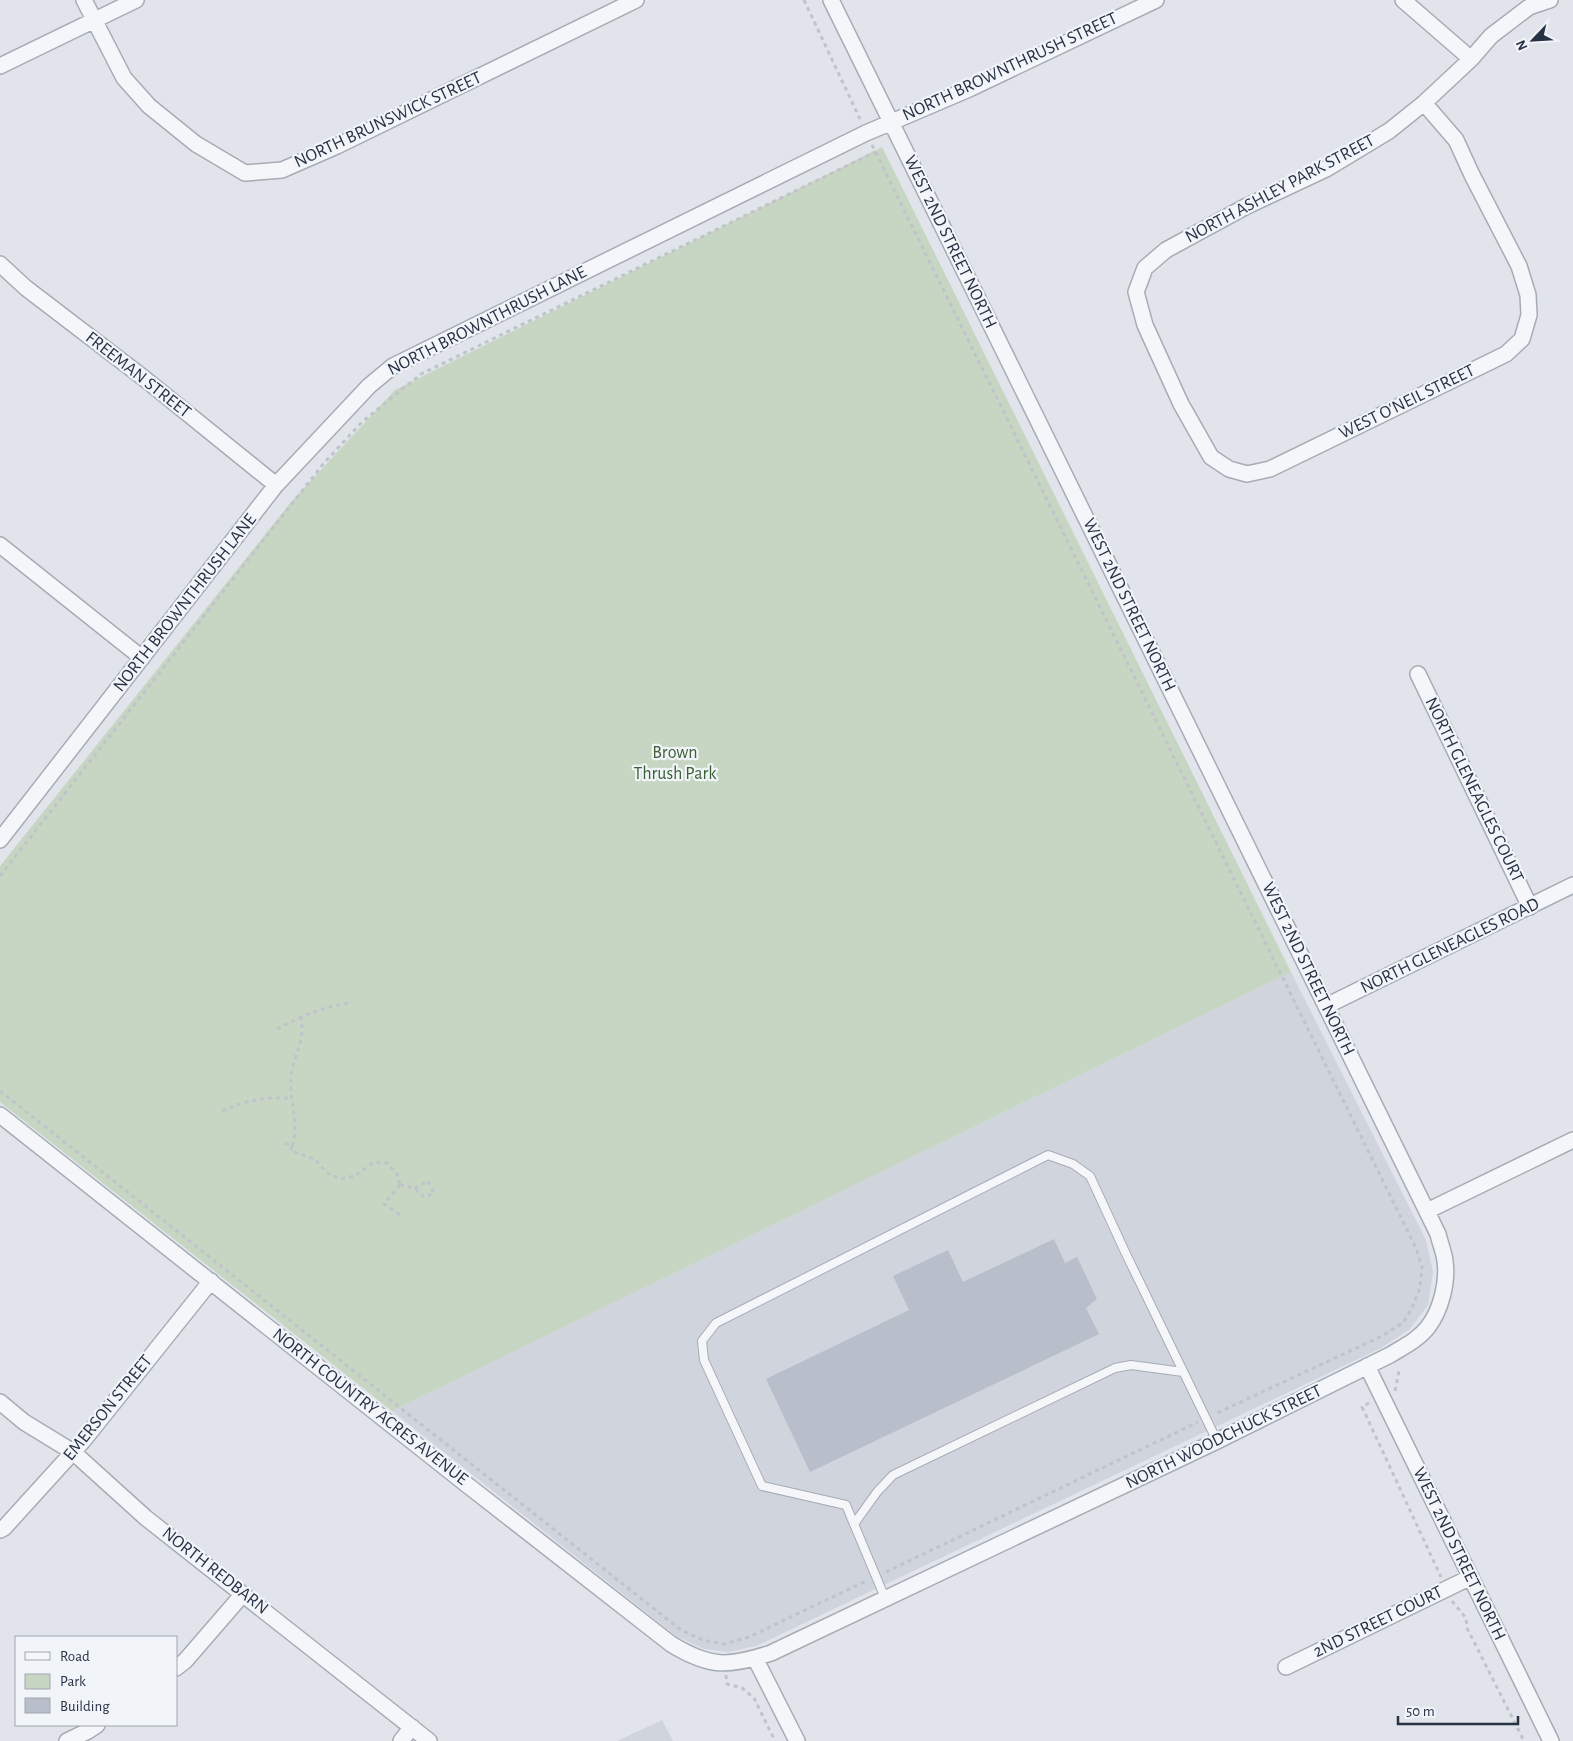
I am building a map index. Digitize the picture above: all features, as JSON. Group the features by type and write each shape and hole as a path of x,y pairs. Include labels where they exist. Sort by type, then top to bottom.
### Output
{"street":[{"name":"NORTH BRUNSWICK STREET","path":"84,0 124,78 149,106 196,144 246,173 282,170 337,146 636,0"},
{"path":"0,66 136,0"},
{"name":"WEST 2ND STREET NORTH","path":"831,0 1427,1211"},
{"name":"NORTH BROWNTHRUSH STREET","path":"891,122 969,89 1156,0"},
{"path":"1403,0 1471,58"},
{"name":"NORTH ASHLEY PARK STREET","path":"1136,292 1145,268 1166,250 1245,207 1326,169 1389,131 1424,103 1491,36 1529,7 1550,0"},
{"name":"WEST O'NEIL STREET","path":"1136,292 1145,326 1181,404 1211,457 1229,469 1247,474 1270,469 1506,354 1522,339 1529,315 1528,295 1522,273 1456,140 1424,103"},
{"name":"NORTH BROWNTHRUSH LANE","path":"0,840 276,485 369,386 394,366 891,122"},
{"name":"FREEMAN STREET","path":"0,264 26,288 144,379 276,485"},
{"path":"0,545 142,658"},
{"name":"NORTH GLENEAGLES COURT","path":"1418,674 1530,907"},
{"name":"NORTH GLENEAGLES ROAD","path":"1326,1006 1573,885"},
{"name":"NORTH COUNTRY ACRES AVENUE","path":"0,1115 458,1478 671,1644 689,1655 704,1661 745,1662 755,1658"},
{"path":"1427,1211 1573,1140"},
{"name":"NORTH WOODCHUCK STREET","path":"755,1658 771,1653 1217,1441 1390,1355 1414,1340 1428,1328 1438,1308 1445,1286 1445,1261 1438,1234 1427,1211"},
{"name":"EMERSON STREET","path":"0,1530 4,1528 72,1452 210,1281"},
{"name":"WEST 2ND STREET NORTH","path":"1367,1366 1551,1741"},
{"name":"NORTH REDBARN","path":"0,1402 24,1422 72,1452 146,1518 430,1741"},
{"name":"2ND STREET COURT","path":"1286,1667 1471,1577"},
{"path":"178,1666 185,1661 243,1594"},
{"path":"755,1658 797,1741"},
{"path":"67,1741 96,1726"},
{"path":"401,1741 412,1727"}],"lane":[{"path":"885,1598 846,1505 762,1486 704,1360 702,1341 716,1322 1048,1155 1073,1164 1090,1176 1217,1441"},
{"path":"854,1524 877,1492 893,1475 1115,1368 1131,1365 1183,1372"}],"path":[{"path":"0,1091 680,1630 702,1640 724,1644 749,1637 1206,1418 1380,1337 1403,1323 1411,1310 1420,1288 1422,1267 1416,1248 875,152 804,0"},
{"path":"0,876 324,463 362,422 392,396 421,374 875,152"},
{"path":"277,1029 301,1016 327,1007 350,1003"},
{"path":"301,1016 303,1035 291,1074 290,1090 296,1125 296,1135 291,1151 316,1159 327,1173 340,1179 355,1176 374,1162 387,1163 397,1174 400,1185"},
{"path":"222,1111 254,1099 269,1097 292,1098"},
{"path":"285,1143 292,1146"},
{"path":"400,1185 415,1188 424,1197 434,1193 428,1181 415,1188"},
{"path":"400,1185 384,1204 402,1216"},
{"path":"724,1644 727,1684 742,1688 754,1698 775,1741"}],"shaded area":[{"path":"1291,972 1426,1240 1433,1272 1428,1305 1410,1329 1381,1348 756,1646 728,1652 704,1649 676,1636 392,1411"},
{"path":"662,1720 673,1741 617,1741"}],"green space":[{"name":"Brown Thrush Park","path":"882,147 1291,972 392,1411 0,1102 0,866 291,502 395,390"}],"building":[{"path":"1054,1239 1065,1263 1077,1257 1097,1299 1086,1308 1099,1334 810,1472 766,1379 909,1310 893,1276 948,1250 963,1282"}]}
